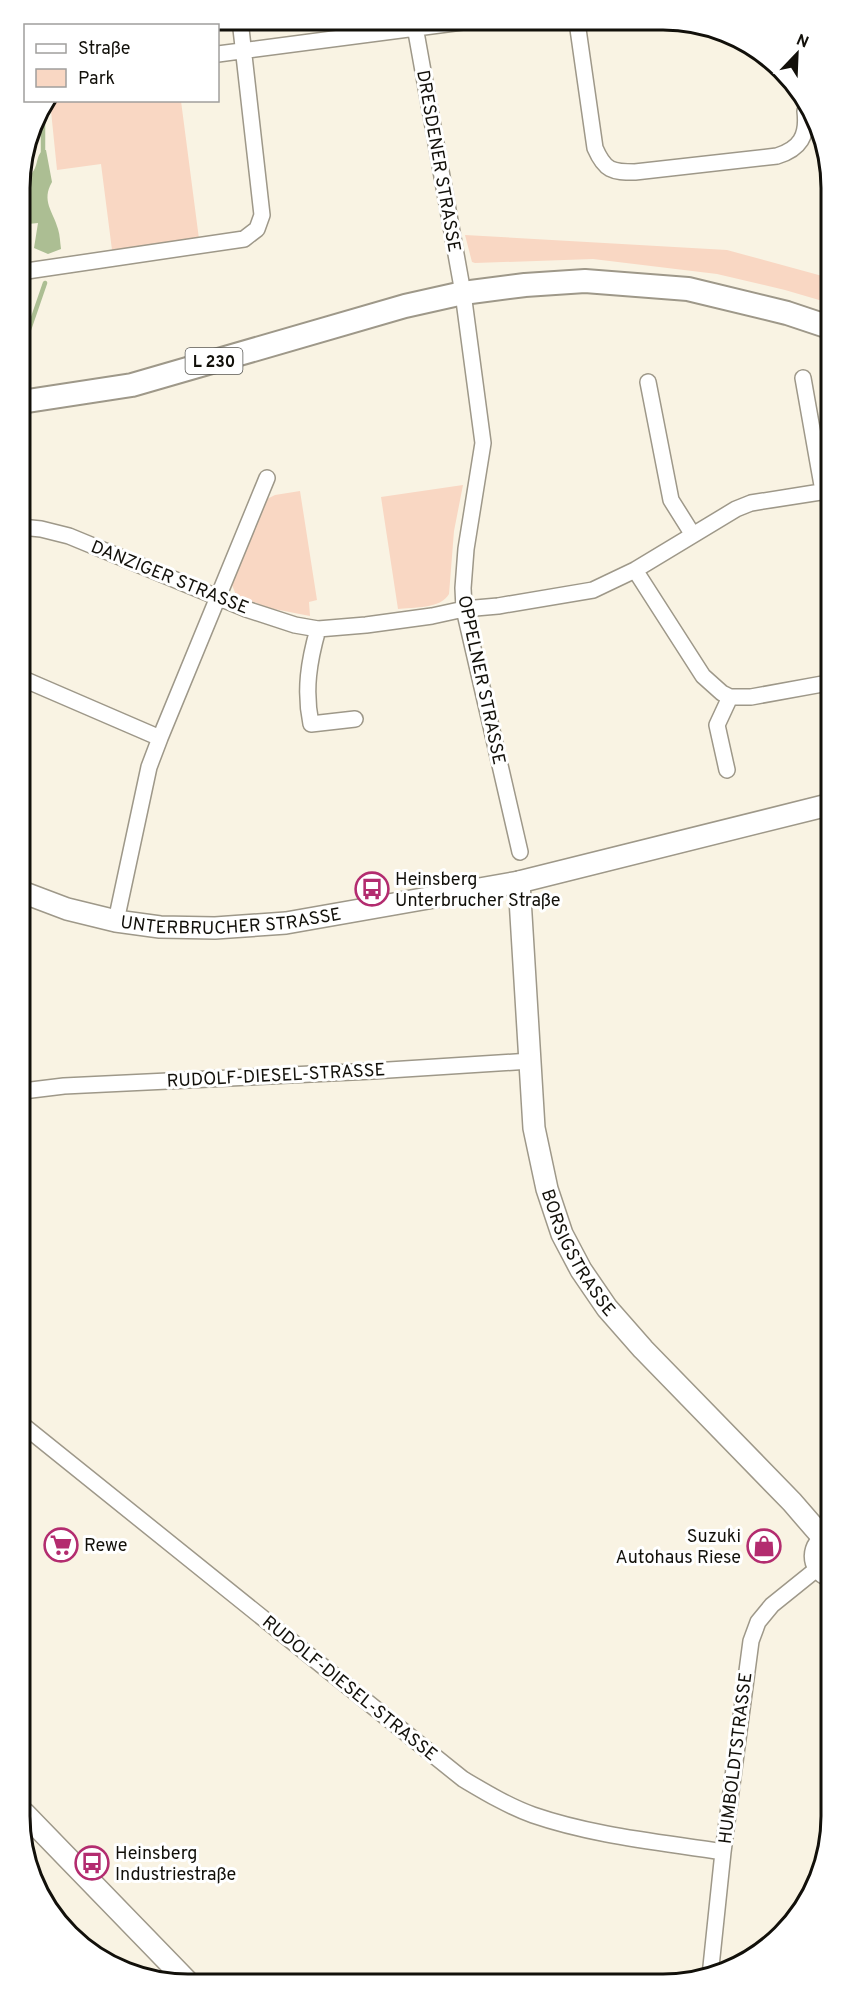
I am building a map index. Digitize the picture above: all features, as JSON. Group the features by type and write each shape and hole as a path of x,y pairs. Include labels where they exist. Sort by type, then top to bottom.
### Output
{"main road":[{"name":"L 230","path":"30,401 132,385 405,306 463,292 525,285 585,281 688,289 787,313 821,324"}],"street":[{"path":"30,271 244,239 257,229 262,215 241,30"},
{"path":"219,54 382,30"},
{"name":"DRESDENER STRASSE","path":"416,30 463,292"},
{"path":"578,30 595,148 602,163 616,172 635,172 777,156 791,152 799,144 807,123"},
{"name":"OPPELNER STRASSE","path":"463,292 483,443 466,549 464,609 520,852"},
{"name":"DANZIGER STRASSE","path":"802,378 821,471"},
{"path":"648,382 671,500 693,534"},
{"path":"116,921 149,767 267,478"},
{"name":"DANZIGER STRASSE","path":"30,528 69,536 218,597 295,625 318,629 421,618 464,609 593,590 635,570 736,509 751,503 821,492"},
{"path":"635,570 703,676 722,693 730,697 751,697 821,684"},
{"path":"318,629 310,658 307,683 311,724 355,719"},
{"path":"30,682 160,738"},
{"path":"726,770 717,725 730,697"},
{"name":"UNTERBRUCHER STRASSE","path":"30,895 68,909 116,921 160,927 215,928 286,923 519,882 821,807"},
{"name":"BORSIGSTRASSE","path":"519,882 534,1128 547,1189 562,1234 580,1270 607,1308 643,1349 821,1531"},
{"name":"RUDOLF-DIESEL-STRASSE","path":"30,1090 76,1085 530,1061"},
{"name":"RUDOLF-DIESEL-STRASSE","path":"30,1431 463,1779 532,1815 585,1830 723,1852"},
{"name":"BORSIGSTRASSE","path":"821,1544 816,1549 815,1555 821,1566"},
{"name":"HUMBOLDTSTRASSE","path":"711,1966 723,1852 751,1641 758,1622 772,1605 821,1574"},
{"path":"30,1819 180,1974"}],"green space":[{"path":"56,102 181,102 199,239 112,250 101,164 57,170 51,109"},
{"path":"465,235 727,250 821,276 821,301 717,274 593,259 472,262"},
{"path":"463,485 454,531 449,594 445,599 433,605 398,609 381,497"},
{"path":"300,491 317,600 309,602 310,616 269,608 236,595 232,585 267,499 275,495"}],"shaded area":[{"path":"43,150 46,150 52,182 48,200 59,231 61,249 48,254 34,248 38,223 30,224 30,175"}],"waterway":[{"path":"43,126 43,155"},
{"path":"30,327 45,283"}],"place":[{"name":"Heinsberg Unterbrucher Straße","path":"372,889"},
{"name":"Rewe","path":"61,1545"},
{"name":"Suzuki Autohaus Riese","path":"764,1546"},
{"name":"Heinsberg Industriestraße","path":"92,1863"}]}
